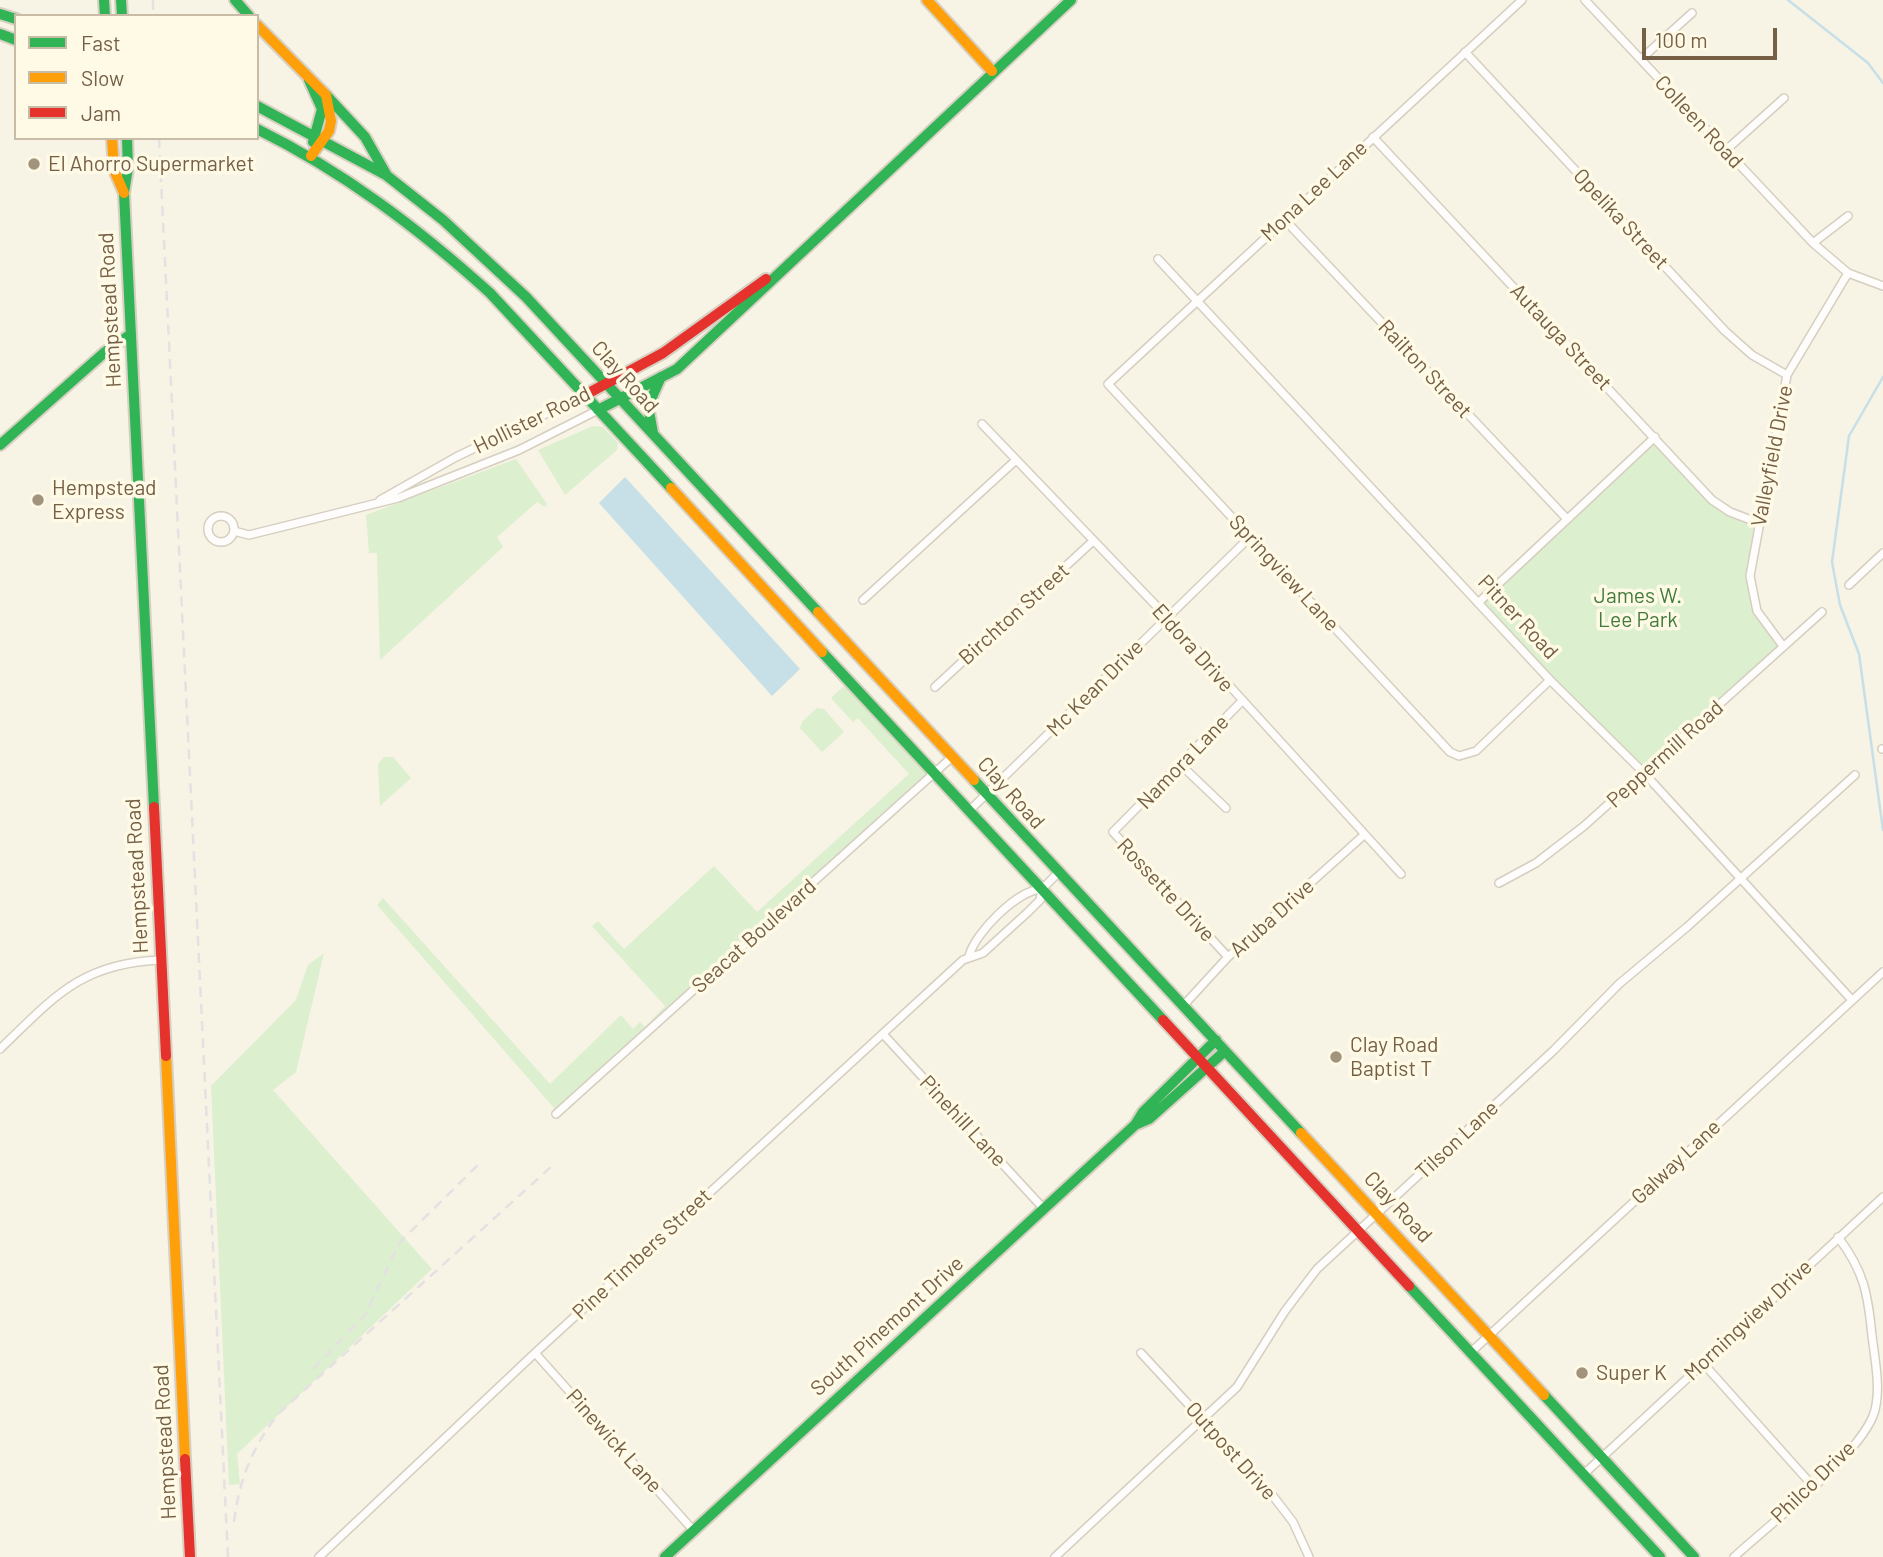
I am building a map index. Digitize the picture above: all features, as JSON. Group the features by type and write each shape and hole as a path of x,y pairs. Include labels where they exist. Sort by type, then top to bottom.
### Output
{"main road":[{"path":"234,0 247,14"},
{"path":"927,0 992,71"},
{"name":"Hollister Road","path":"598,410 677,369 707,343 992,71 1071,0"},
{"path":"259,26 309,80 322,109 311,156"},
{"path":"309,80 318,84 365,136 386,175"},
{"path":"311,156 325,140 331,121 326,94"},
{"name":"Clay Road","path":"259,107 314,134 386,175 443,220 526,297 1694,1557"},
{"name":"Clay Road","path":"259,130 311,156 378,199 430,238 489,293 1660,1557"},
{"name":"Hempstead Road","path":"112,140 114,170 124,193"},
{"name":"Hempstead Road","path":"127,140 128,168 124,193 190,1557"},
{"path":"430,238 443,220"},
{"name":"Hollister Road","path":"585,396 663,353 695,327 789,264"},
{"path":"695,327 707,343"},
{"path":"0,445 105,352 131,334"},
{"path":"654,437 648,406 661,377"},
{"path":"708,527 724,512"},
{"path":"841,670 857,655"},
{"name":"South Pinemont Drive","path":"1135,1125 1143,1111 1216,1040"},
{"name":"South Pinemont Drive","path":"665,1557 1135,1125 1149,1118 1226,1051"}],"street":[{"name":"Mona Lee Lane","path":"1108,384 1522,0"},
{"name":"Colleen Road","path":"1585,0 1813,243 1848,273 1883,286"},
{"path":"1641,59 1692,12"},
{"name":"Opelika Street","path":"1465,52 1725,331 1752,355 1787,375"},
{"path":"1725,151 1784,98"},
{"name":"Autauga Street","path":"1373,137 1712,500 1730,512 1759,523"},
{"path":"1813,243 1848,216"},
{"name":"Railton Street","path":"1284,219 1567,519"},
{"name":"Pitner Road","path":"1158,259 1550,680 1644,773 1852,999"},
{"name":"Valleyfield Drive","path":"1783,646 1757,611 1751,589 1750,576 1759,523 1787,375 1848,273"},
{"name":"Springview Lane","path":"1108,384 1450,752 1463,756 1476,751 1550,680"},
{"name":"Hollister Road","path":"373,504 468,452 585,396"},
{"name":"Hollister Road","path":"234,531 249,535 301,525 398,498 476,468 598,410"},
{"name":"Eldora Drive","path":"982,424 1166,616 1401,874"},
{"path":"1478,603 1656,437"},
{"path":"468,452 476,468"},
{"path":"863,600 1016,460"},
{"name":"Mc Kean Drive","path":"970,810 1250,537"},
{"name":"Birchton Street","path":"935,687 1093,541"},
{"path":"1849,585 1883,553"},
{"name":"Peppermill Road","path":"1499,883 1536,863 1584,827 1822,612"},
{"name":"Namora Lane","path":"1123,822 1242,701"},
{"name":"Seacat Boulevard","path":"556,1115 952,757"},
{"path":"1181,765 1226,808"},
{"name":"Tilson Lane","path":"1055,1557 1204,1421 1237,1387 1285,1311 1317,1269 1554,1050 1619,984 1741,880 1855,775"},
{"name":"Rossette Drive","path":"1123,822 1113,832 1228,957"},
{"name":"Aruba Drive","path":"1183,1006 1228,957 1364,835"},
{"name":"Pine Timbers Street","path":"319,1557 535,1353 883,1034 969,956 984,953 1040,900 1042,889 1058,873"},
{"name":"Pine Timbers Street","path":"969,956 973,941 1005,910 1030,890 1042,889"},
{"path":"0,1048 74,982 103,968 161,960"},
{"name":"Galway Lane","path":"1470,1353 1883,972"},
{"name":"Pinehill Lane","path":"883,1034 1043,1208"},
{"name":"Morningview Drive","path":"1584,1474 1883,1197"},
{"name":"Philco Drive","path":"1734,1557 1853,1448 1874,1415 1877,1380 1867,1289 1854,1257 1838,1237"},
{"name":"Pinewick Lane","path":"535,1353 694,1530"},
{"name":"Outpost Drive","path":"1141,1353 1293,1522 1309,1557"},
{"path":"1702,1362 1812,1486"}],"green space":[{"path":"593,426 603,427 618,443 617,450 565,495 538,450"},
{"name":"James W. Lee Park","path":"1655,437 1712,500 1759,523 1750,576 1753,600 1783,646 1644,773 1478,603"},
{"path":"516,459 547,504 545,507 537,502 497,537 503,547 380,660 377,553 369,553 366,515"},
{"path":"845,685 927,774 555,1109 377,905 383,898 550,1084 621,1015 633,1029 640,1022 645,1027 665,1006 592,926 598,921 624,949 714,866 757,912 909,774 858,718 853,722 831,698"},
{"path":"817,708 824,709 844,732 822,752 800,728 802,722"},
{"path":"384,757 393,757 411,778 380,806 378,764"},
{"path":"324,953 296,1072 273,1090 432,1269 237,1454 240,1484 229,1485 211,1086 296,1000 308,965"}],"water":[{"path":"625,477 800,669 772,696 599,503"}],"waterway":[{"path":"1788,0 1868,63 1883,83"},
{"path":"1883,377 1849,436 1832,562 1840,605 1859,654 1883,830"}],"railway":[{"path":"153,0 153,14"},
{"path":"159,140 228,1557"},
{"path":"313,1369 365,1315 399,1243 483,1160"},
{"path":"234,1522 239,1492 248,1465 278,1414 552,1166"}],"traffic: fast":[{"path":"104,0 105,14"},
{"path":"121,0 122,14"},
{"path":"235,0 247,14"},
{"path":"598,410 677,369 1071,0"},
{"path":"0,14 14,18"},
{"path":"0,34 14,39"},
{"path":"309,80 322,109 313,142"},
{"path":"326,95 365,137 386,174"},
{"path":"259,107 386,175 443,220 526,297 818,612"},
{"path":"259,130 350,183 408,224 463,269 490,293 671,488"},
{"path":"127,140 128,168 124,193 154,807"},
{"path":"0,445 105,352 131,334"},
{"path":"653,433 648,406 661,377"},
{"path":"822,652 1163,1020"},
{"path":"974,780 1301,1133"},
{"path":"665,1557 1135,1125 1143,1112 1216,1040"},
{"path":"1135,1125 1149,1119 1225,1051"},
{"path":"1409,1286 1660,1557"},
{"path":"1544,1395 1694,1557"}],"traffic: slow":[{"path":"927,0 992,71"},
{"path":"259,27 326,95 331,121 329,131 311,156"},
{"path":"112,140 114,170 124,193"},
{"path":"671,488 822,652"},
{"path":"818,612 974,780"},
{"path":"166,1056 185,1459"},
{"path":"1301,1133 1544,1395"}],"traffic: jam":[{"path":"585,395 663,353 766,279"},
{"path":"154,807 166,1056"},
{"path":"1163,1020 1409,1286"},
{"path":"185,1459 190,1557"}],"place":[{"name":"El Ahorro Supermarket","path":"34,164"},
{"name":"Hempstead Express","path":"38,500"},
{"name":"Clay Road Baptist T","path":"1336,1057"},
{"name":"Super K","path":"1582,1373"}]}
